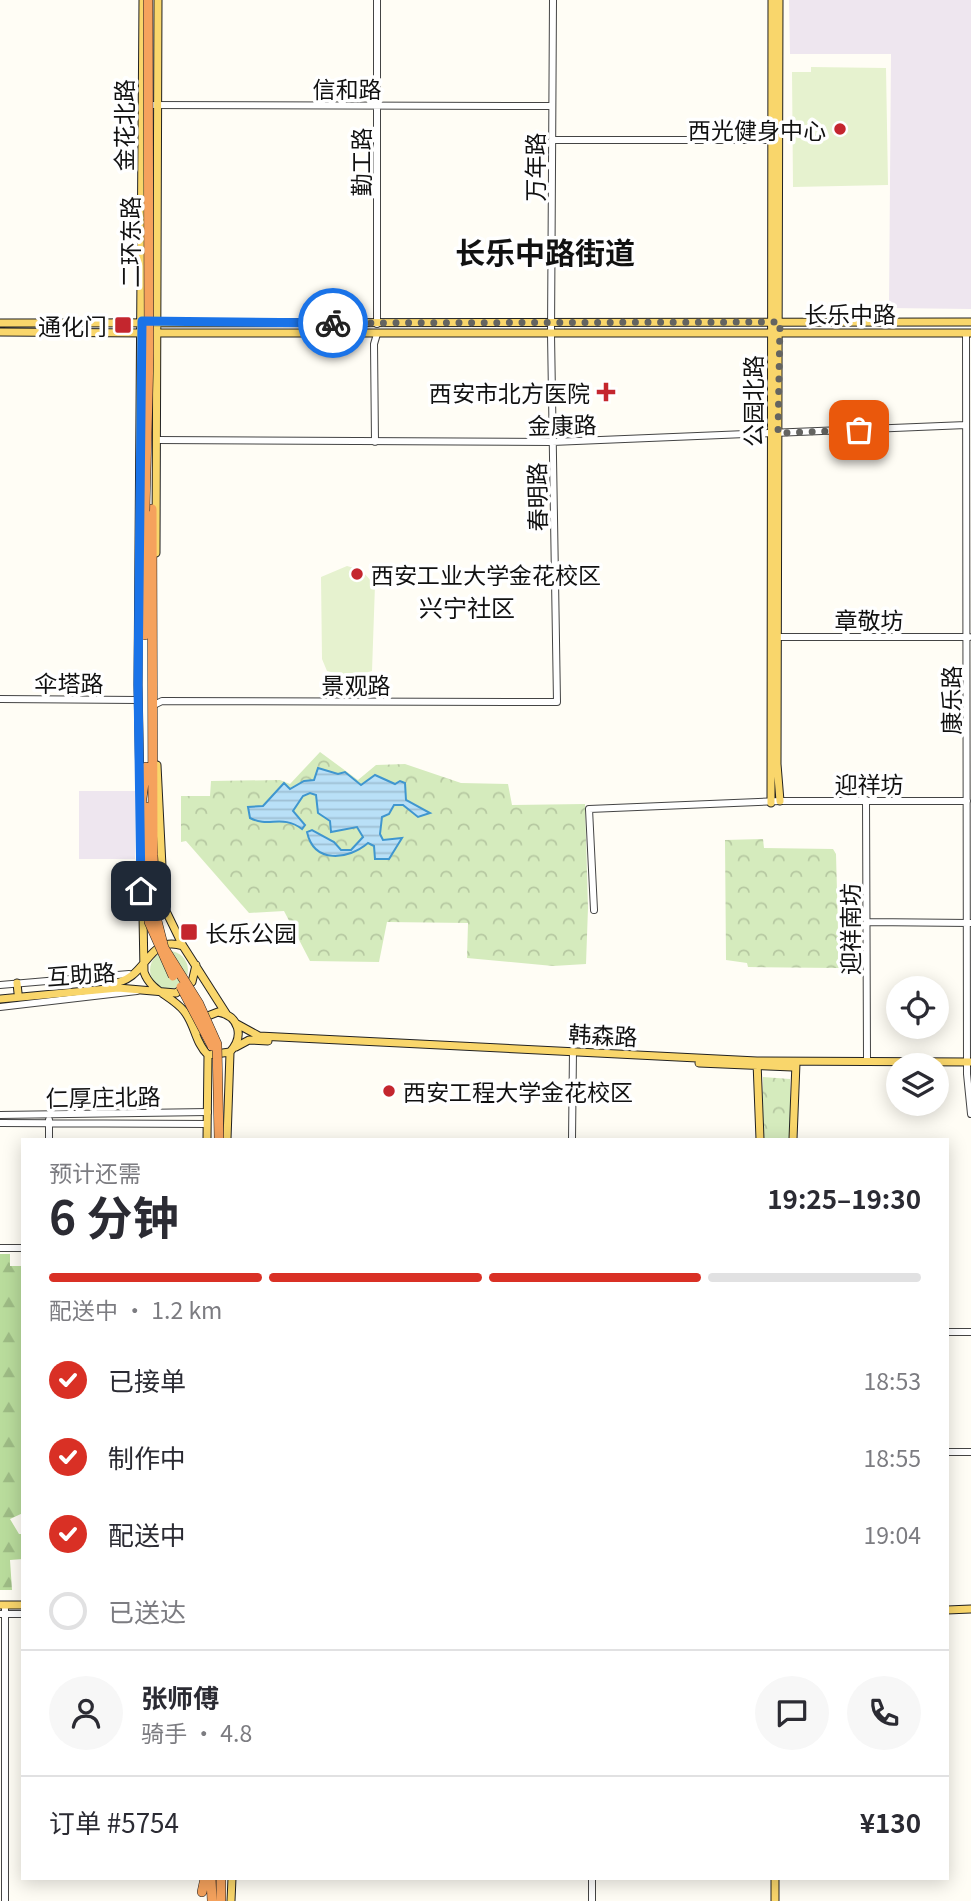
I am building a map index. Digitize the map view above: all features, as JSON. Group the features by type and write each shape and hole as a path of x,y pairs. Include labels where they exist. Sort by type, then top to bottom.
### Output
{"highway":[{"name":"二环东路","path":"148,0 150,856 155,913 164,948 199,1004 218,1044 216,1138"},
{"name":"二环东路","path":"149,767 152,545 148,510 156,0"},
{"path":"139,528 148,510"},
{"path":"152,545 158,526"},
{"path":"149,767 159,802"},
{"path":"141,806 149,767"},
{"path":"211,1880 212,1901"},
{"path":"221,1880 221,1901"}],"main road":[{"name":"金花北路","path":"143,0 138,700 143,967"},
{"name":"金花北路","path":"156,0 159,333 156,704 164,907 183,946"},
{"name":"公园北路","path":"771,803 776,332 772,0"},
{"name":"公园北路","path":"775,140 779,0"},
{"name":"长乐中路","path":"0,323 971,322"},
{"name":"长乐中路","path":"0,332 969,333"},
{"name":"公园北路","path":"773,637 777,787 780,801"},
{"path":"142,913 148,929 158,931 163,926 164,907"},
{"path":"207,1138 208,1055 182,1009 148,983 143,967 157,947 165,944 183,946 227,1016"},
{"path":"164,994 185,989 196,974 196,964"},
{"name":"互助路","path":"0,997 116,984 125,982 143,967"},
{"path":"17,984 18,993"},
{"name":"互助路","path":"0,997 118,988 164,994"},
{"path":"196,1034 198,1022 204,1015 218,1012 237,1024 240,1036 232,1050 227,1138"},
{"name":"韩森路","path":"237,1024 259,1036 757,1062 969,1065"},
{"name":"韩森路","path":"232,1050 249,1040 573,1053"},
{"path":"208,1055 232,1050"},
{"path":"757,1062 760,1138"},
{"path":"793,1138 796,1062"},
{"name":"韩森路","path":"796,1062 886,1066"},
{"path":"949,1066 969,1065"},
{"path":"949,1607 971,1607"},
{"path":"2,1610 21,1609"},
{"path":"230,1901 232,1880"},
{"path":"777,1880 777,1901"}],"street":[{"name":"勤工路","path":"377,0 377,324"},
{"name":"万年路","path":"551,334 553,0"},
{"name":"信和路","path":"143,105 552,106"},
{"path":"552,140 775,140"},
{"name":"康乐路","path":"969,333 967,425 970,637 967,801 971,1114"},
{"path":"375,442 374,344 377,334"},
{"name":"春明路","path":"551,334 557,702"},
{"name":"金康路","path":"158,440 552,442 967,425"},
{"name":"章敬坊","path":"773,637 970,637"},
{"name":"伞塔路","path":"0,699 138,700"},
{"name":"景观路","path":"156,704 162,701 557,702"},
{"name":"迎祥南坊","path":"866,800 867,1058"},
{"name":"迎祥坊","path":"594,910 589,809 780,801 967,801"},
{"path":"867,922 969,923"},
{"path":"0,985 113,978 143,967"},
{"path":"0,1007 142,991"},
{"path":"572,1138 573,1053"},
{"name":"仁厚庄北路","path":"0,1115 208,1112"},
{"path":"49,1138 50,1115"},
{"name":"仁厚庄北路","path":"0,1123 207,1124"},
{"path":"0,1248 21,1248"},
{"path":"949,1332 971,1332"},
{"path":"949,1452 971,1452"},
{"path":"2,1610 5,1901"},
{"path":"592,1880 592,1901"}],"shaded area":[{"path":"789,0 971,0 971,309 889,308 891,54 790,54"},
{"path":"79,791 135,791 135,859 79,859"}],"green space":[{"name":"西光健身中心","path":"811,67 886,68 888,185 793,187 792,72 811,72"},
{"path":"347,566 361,570 375,585 372,671 349,677 327,671 322,659 321,577"},
{"name":"长乐公园","path":"320,752 358,780 376,765 405,764 461,783 508,784 512,805 585,804 588,908 586,964 553,966 467,958 468,923 387,922 379,962 310,961 284,911 249,913 186,841 181,842 181,796 210,796 211,781 280,780 290,784"},
{"path":"763,839 764,848 833,849 836,854 839,968 748,967 747,963 726,960 725,840"},
{"path":"169,951 183,956 188,970 183,984 169,989 155,984 150,970 155,956"},
{"path":"763,1077 790,1079 790,1138 762,1138"},
{"path":"0,1254 10,1254 10,1266 21,1266 21,1514 10,1519 21,1534 21,1559 10,1560 12,1590 0,1590"}],"water":[{"path":"318,768 338,774 345,772 361,785 375,775 395,784 400,781 405,783 406,800 430,813 418,817 403,805 394,805 389,814 382,817 380,834 383,840 402,838 389,859 375,859 374,846 368,843 342,855 333,856 317,850 307,832 312,830 334,842 341,850 351,850 363,837 357,827 331,832 330,821 318,813 316,795 310,793 303,796 293,811 305,825 302,829 288,822 263,822 250,818 248,807 263,806 284,783 290,789 304,781 314,780"}],"way so far":[{"path":"333,323 780,322 778,433 859,430"}],"place":[{"name":"西光健身中心","path":"840,129"},
{"name":"通化门","path":"123,325"},
{"name":"西安市北方医院","path":"606,392"},
{"name":"西安工业大学金花校区","path":"357,574"},
{"name":"长乐公园","path":"189,932"},
{"name":"西安工程大学金花校区","path":"389,1091"}],"district":[{"name":"长乐中路街道","path":"545,251"},
{"name":"兴宁社区","path":"467,606"}],"route":[{"path":"141,891 138,685 142,321 333,323"}]}
